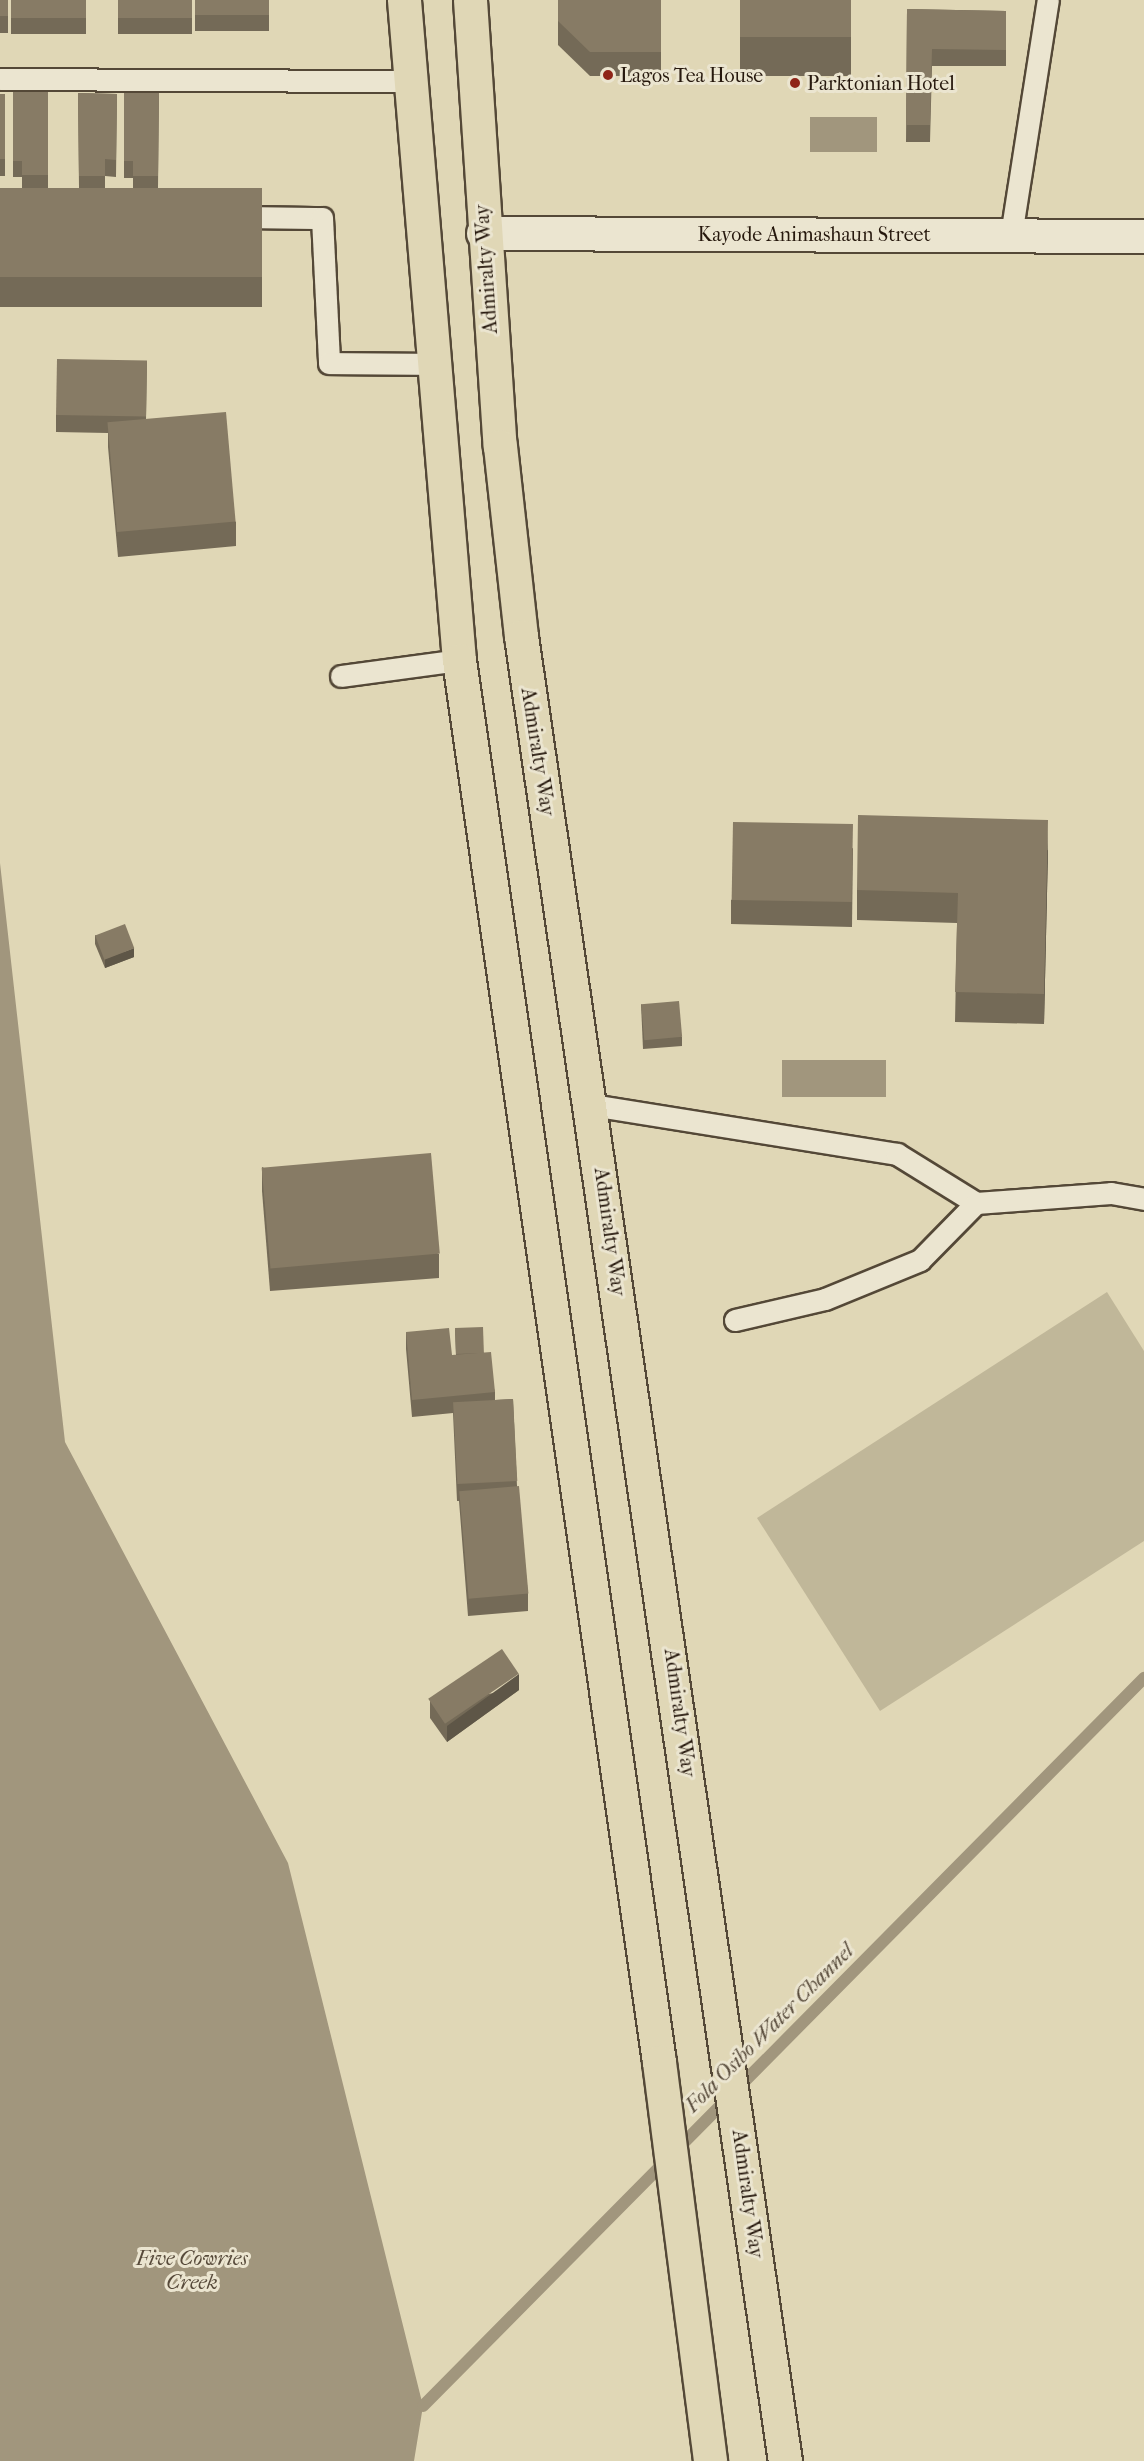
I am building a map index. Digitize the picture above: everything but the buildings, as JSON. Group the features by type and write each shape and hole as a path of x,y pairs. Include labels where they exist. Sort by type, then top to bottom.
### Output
{"main road":[{"path":"404,0 408,81 459,660 659,2062 710,2461"},
{"name":"Admiralty Way","path":"470,0 483,233 521,636 727,2031 785,2461"}],"street":[{"name":"Kayode Animashaun Street","path":"483,233 1144,236"}],"lane":[{"path":"1011,235 1048,0"},
{"path":"0,78 408,81"},
{"path":"214,217 322,218 328,363 434,364"},
{"path":"341,676 459,660"},
{"path":"592,1105 897,1154 976,1203 1111,1193 1144,1199"},
{"path":"735,1320 825,1299 920,1260 976,1203"}],"shaded area":[{"path":"1107,1292 1144,1351 1144,1541 880,1711 757,1518"}],"water":[{"path":"810,117 877,117 877,152 810,152"},
{"name":"Five Cowries Creek","path":"0,863 65,1442 288,1863 423,2406 414,2461 0,2461"},
{"path":"782,1060 886,1060 886,1097 782,1097"}],"waterway":[{"name":"Fola Osibo Water Channel","path":"423,2406 1144,1678"}],"place":[{"name":"Lagos Tea House","path":"608,75"},
{"name":"Parktonian Hotel","path":"795,83"}]}
